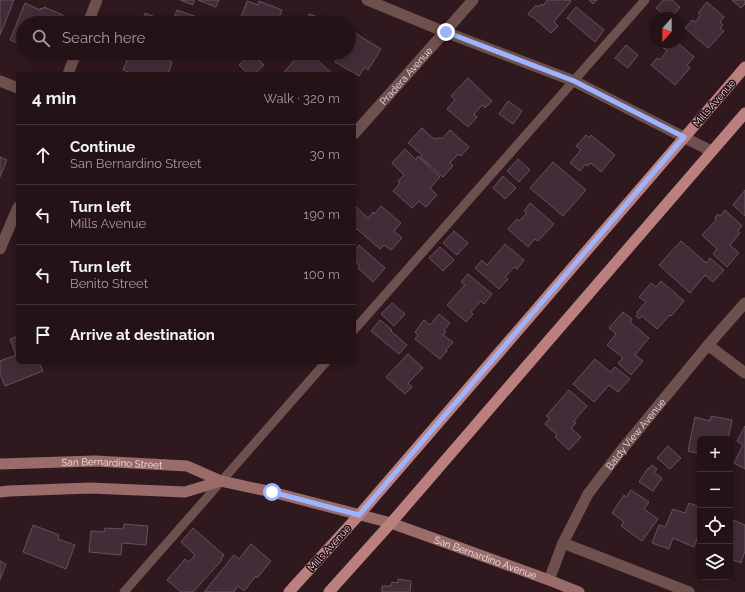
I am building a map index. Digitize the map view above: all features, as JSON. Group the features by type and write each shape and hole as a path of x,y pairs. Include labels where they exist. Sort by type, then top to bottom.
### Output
{"main road":[{"name":"Mills Avenue","path":"289,592 359,515 745,67"},
{"path":"329,592 391,523 745,113"},
{"name":"San Bernardino Street","path":"0,464 95,461 187,466 221,481 272,492 391,523"},
{"name":"San Bernardino Street","path":"0,492 90,488 185,492 221,481"},
{"name":"San Bernardino Avenue","path":"391,523 579,592"}],"street":[{"path":"91,16 97,0"},
{"path":"367,0 574,81 711,151"},
{"name":"Pradera Avenue","path":"356,132 473,0"},
{"path":"69,72 73,60"},
{"path":"0,81 16,87"},
{"path":"0,250 16,212"},
{"name":"Baldy View Avenue","path":"549,580 563,543 588,494 620,452 708,345 745,303"},
{"path":"708,345 745,373"},
{"path":"563,543 689,592"}],"lane":[{"path":"356,328 645,0"},
{"path":"124,592 324,364"}],"building":[{"path":"0,0 14,0 0,35"},
{"path":"180,0 194,0 193,5"},
{"path":"198,0 219,0 216,7"},
{"path":"547,0 571,1 554,22 558,26 551,33 528,14 536,5 538,7 541,4 543,6"},
{"path":"589,0 597,0 593,4"},
{"path":"663,0 672,0 680,7 676,12 661,12 656,8"},
{"path":"732,0 745,0 745,4 741,8"},
{"path":"247,1 258,5 259,1 282,10 280,16 242,16"},
{"path":"707,2 724,17 720,22 723,25 720,28 724,31 708,48 685,28 692,20 695,22 701,15 698,13"},
{"path":"25,3 40,10 44,7 63,15 63,16 20,16"},
{"path":"576,7 604,30 595,42 567,18"},
{"path":"177,10 194,16 175,16"},
{"path":"145,13 153,16 144,16"},
{"path":"16,25 16,42 10,40"},
{"path":"356,34 381,49 368,70 365,67 359,76 356,74 356,72 352,72 335,62 336,60 356,60"},
{"path":"626,45 638,55 628,68 615,58"},
{"path":"663,48 684,48 694,57 687,65 690,68 675,85 651,65 657,58 660,60 667,51"},
{"path":"127,60 167,60 172,62 169,72 128,72 123,70"},
{"path":"244,60 259,60 264,65 256,72 246,72 239,65"},
{"path":"295,60 317,60 331,72 284,72"},
{"path":"468,78 492,101 485,108 482,105 474,114 477,117 468,127 447,109 455,100 451,96"},
{"path":"508,101 522,111 513,124 499,114"},
{"path":"422,128 434,139 438,139 440,137 442,139 450,130 469,147 461,156 458,154 450,163 453,166 443,177 420,157 422,155 408,143"},
{"path":"586,135 589,138 591,135 615,155 601,172 591,163 588,166 586,164 580,171 570,163 581,150 576,146"},
{"path":"405,149 416,160 418,156 440,177 430,188 437,195 426,207 419,201 412,208 393,191 400,183 398,181 404,175 392,163"},
{"path":"0,157 7,160 0,177"},
{"path":"518,159 530,170 519,182 507,171"},
{"path":"553,162 586,190 563,216 530,188"},
{"path":"503,176 516,188 505,199 493,188"},
{"path":"745,190 745,216 733,205"},
{"path":"530,203 554,224 538,241 535,239 528,247 508,229 517,219 519,221 527,213 524,211"},
{"path":"381,206 401,223 394,231 402,238 391,250 384,245 380,249 356,230 356,207 368,218"},
{"path":"725,210 742,226 738,231 740,233 730,245 739,253 727,267 713,254 717,249 702,235 716,220 715,218 718,214 720,216"},
{"path":"454,231 468,243 457,255 443,243"},
{"path":"681,241 706,263 710,258 724,270 713,282 705,275 690,293 659,265"},
{"path":"505,244 524,260 517,269 514,267 505,277 508,279 499,289 475,268 482,260 487,265"},
{"path":"359,245 385,268 373,282 358,268 360,266 356,263 356,249"},
{"path":"440,247 454,260 443,271 429,258"},
{"path":"468,274 492,294 484,304 481,301 471,312 473,314 466,322 447,305 465,285 461,282"},
{"path":"661,281 684,301 657,329 642,316 639,319 636,316 638,313 637,312 646,302 639,297 651,283 656,287"},
{"path":"392,303 405,314 394,326 381,314"},
{"path":"623,312 632,319 630,322 649,338 635,355 643,361 631,375 618,363 623,358 607,345 616,334 609,328"},
{"path":"439,314 450,323 444,330 446,332 443,335 453,342 440,359 415,339 418,335 415,332 424,320 430,325"},
{"path":"380,320 407,345 399,354 371,331"},
{"path":"16,337 16,355 10,339"},
{"path":"408,354 423,368 408,383 412,387 405,394 386,377"},
{"path":"16,355 16,364 40,364 43,371 5,386 0,374 0,361"},
{"path":"595,359 610,372 615,367 630,379 618,392 609,385 594,402 573,384"},
{"path":"569,390 587,406 574,421 576,423 571,428 581,437 569,450 555,437 557,435 545,424 550,418 546,416"},
{"path":"711,416 732,420 729,436 697,436 697,453 688,451 695,417 710,421"},
{"path":"745,426 745,469 734,463 743,445 737,441"},
{"path":"668,446 681,458 670,469 657,458"},
{"path":"652,465 657,469 654,473 662,478 653,491 639,482 648,468 649,469"},
{"path":"631,490 649,502 644,509 658,519 642,541 621,526 624,522 612,513 624,495 626,497"},
{"path":"689,503 697,506 697,539 694,547 673,538 669,549 652,543 659,525 665,527 673,509 685,513"},
{"path":"733,520 745,525 745,551 741,563 733,560"},
{"path":"124,524 148,526 146,545 122,543 121,555 89,552 91,531 104,532 105,528 123,529"},
{"path":"33,525 59,535 58,539 75,545 66,569 23,552"},
{"path":"193,528 224,555 221,559 222,560 193,592 181,592 167,580 185,559 189,562 195,555 181,542"},
{"path":"251,544 271,561 257,578 256,576 244,591 238,586 234,592 204,592 234,555 239,559"},
{"path":"0,561 6,564 0,580"},
{"path":"398,579 411,581 410,592 382,592 382,586 391,586 392,582 398,583"}],"route":[{"path":"272,492 359,515 684,137 574,81 446,32"}]}
